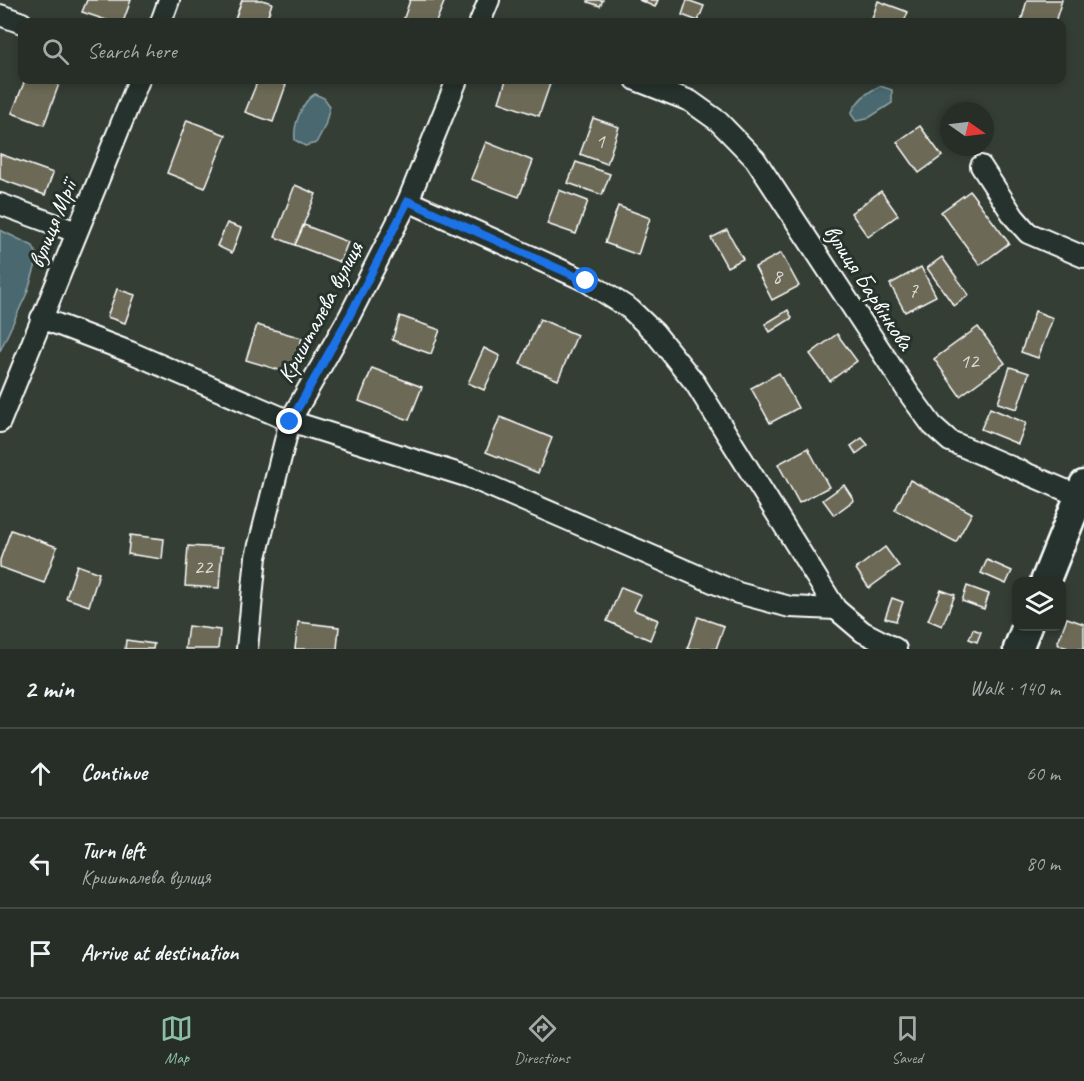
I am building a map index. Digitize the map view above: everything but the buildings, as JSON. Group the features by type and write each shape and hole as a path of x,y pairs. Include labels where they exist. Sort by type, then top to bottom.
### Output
{"street":[{"path":"162,18 169,0"},
{"path":"0,15 18,22"},
{"name":"вулиця Мрії","path":"0,422 137,84"},
{"name":"Кришталева вулиця","path":"247,649 256,557 290,422 349,317 408,201 455,84"},
{"name":"вулиця Барвінкова","path":"646,84 690,101 718,121 755,159 932,425 950,441 1082,491"},
{"path":"981,166 1014,217 1028,233 1084,257"},
{"path":"408,201 586,281 639,317 656,333 695,383 836,609 863,632 896,649"},
{"path":"0,204 76,232"},
{"path":"41,318 129,352 290,422 469,477 738,593 790,607 836,609"},
{"path":"1047,577 1082,491"},
{"path":"1018,649 1025,631"}],"water":[{"path":"880,86 892,90 892,103 867,119 856,121 851,114 856,105 866,94"},
{"path":"315,94 324,98 330,106 325,126 316,143 305,146 295,140 295,127 302,108"},
{"path":"0,230 33,246 38,258 27,293 0,351"}],"route":[{"path":"290,422 349,317 408,201 586,281"}]}
